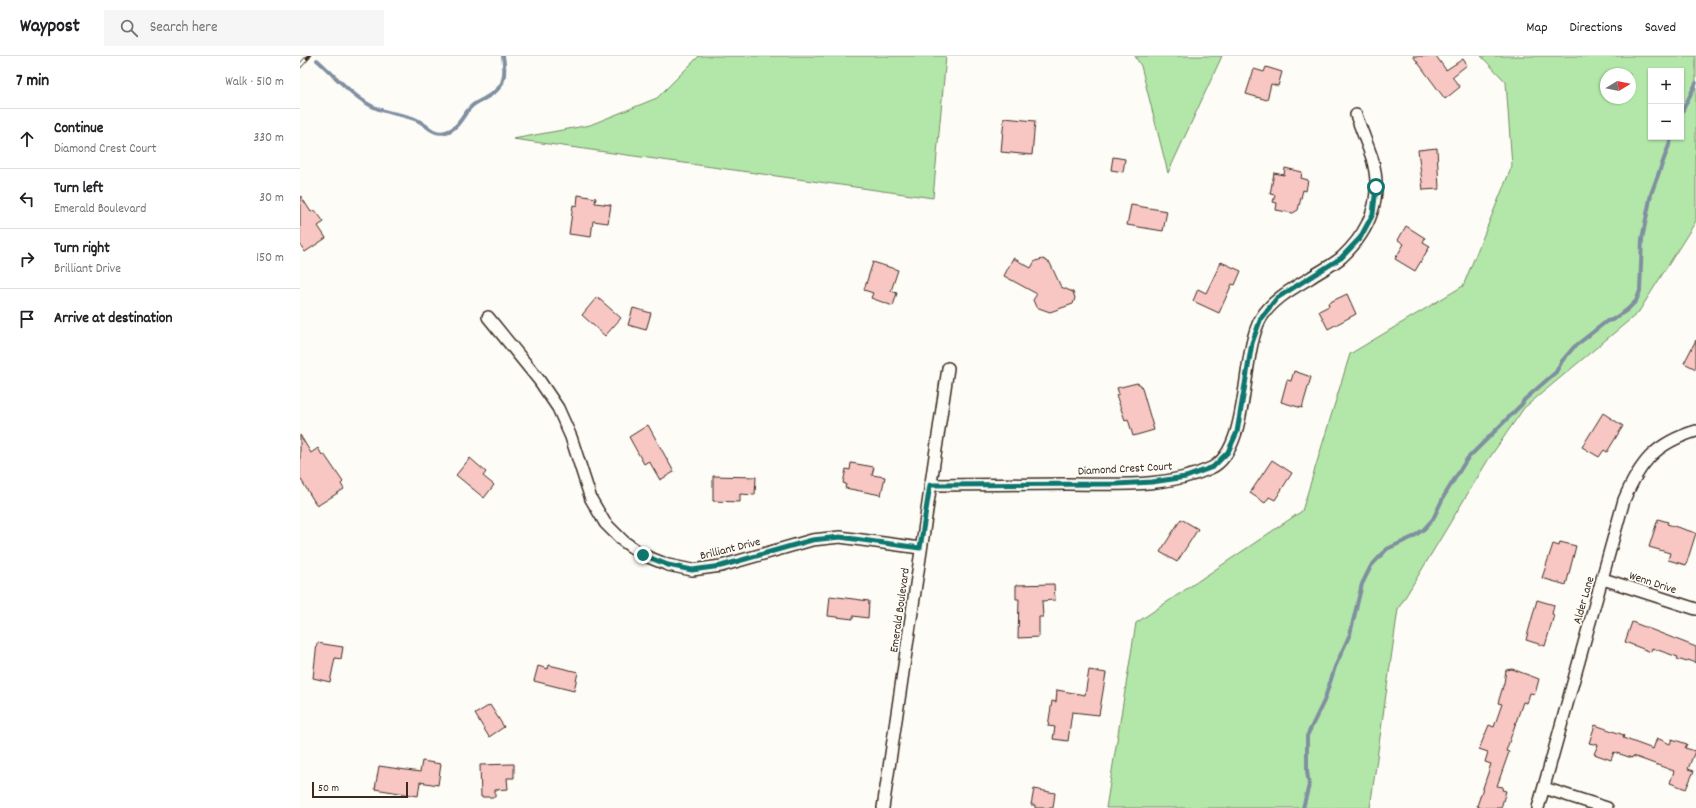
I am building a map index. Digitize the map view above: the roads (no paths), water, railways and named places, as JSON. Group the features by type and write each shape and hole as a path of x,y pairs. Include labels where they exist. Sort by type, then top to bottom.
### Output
{"street":[{"name":"Diamond Crest Court","path":"930,485 1117,484 1186,477 1213,467 1228,452 1237,432 1252,343 1261,318 1277,298 1341,258 1360,238 1373,214 1376,187 1372,159 1356,115"},
{"name":"Brilliant Drive","path":"488,316 539,380 558,408 571,437 591,499 605,523 623,541 643,555 668,565 692,570 721,566 812,540 840,537 920,548"},
{"name":"Emerald Boulevard","path":"883,808 920,548 948,368"},
{"name":"Alder Lane","path":"1538,808 1624,500 1632,481 1644,463 1656,450 1672,440 1696,431"},
{"name":"Wenn Drive","path":"1603,579 1696,609"},
{"path":"1544,788 1607,808"}],"waterway":[{"path":"317,60 353,93 368,104 381,110 412,118 434,131 442,133 455,127 472,106 491,95 500,86 504,74 503,56"},
{"path":"1684,108 1696,83"},
{"path":"1303,808 1309,785 1307,771 1307,736 1324,701 1335,667 1350,634 1362,584 1371,566 1387,549 1413,537 1424,529 1433,519 1444,496 1467,459 1522,404 1524,400 1556,372 1562,361 1574,347 1607,321 1612,320 1627,310 1636,301 1640,291 1642,239 1651,194 1671,140"}],"railway":[{"path":"300,66 309,56"}]}
